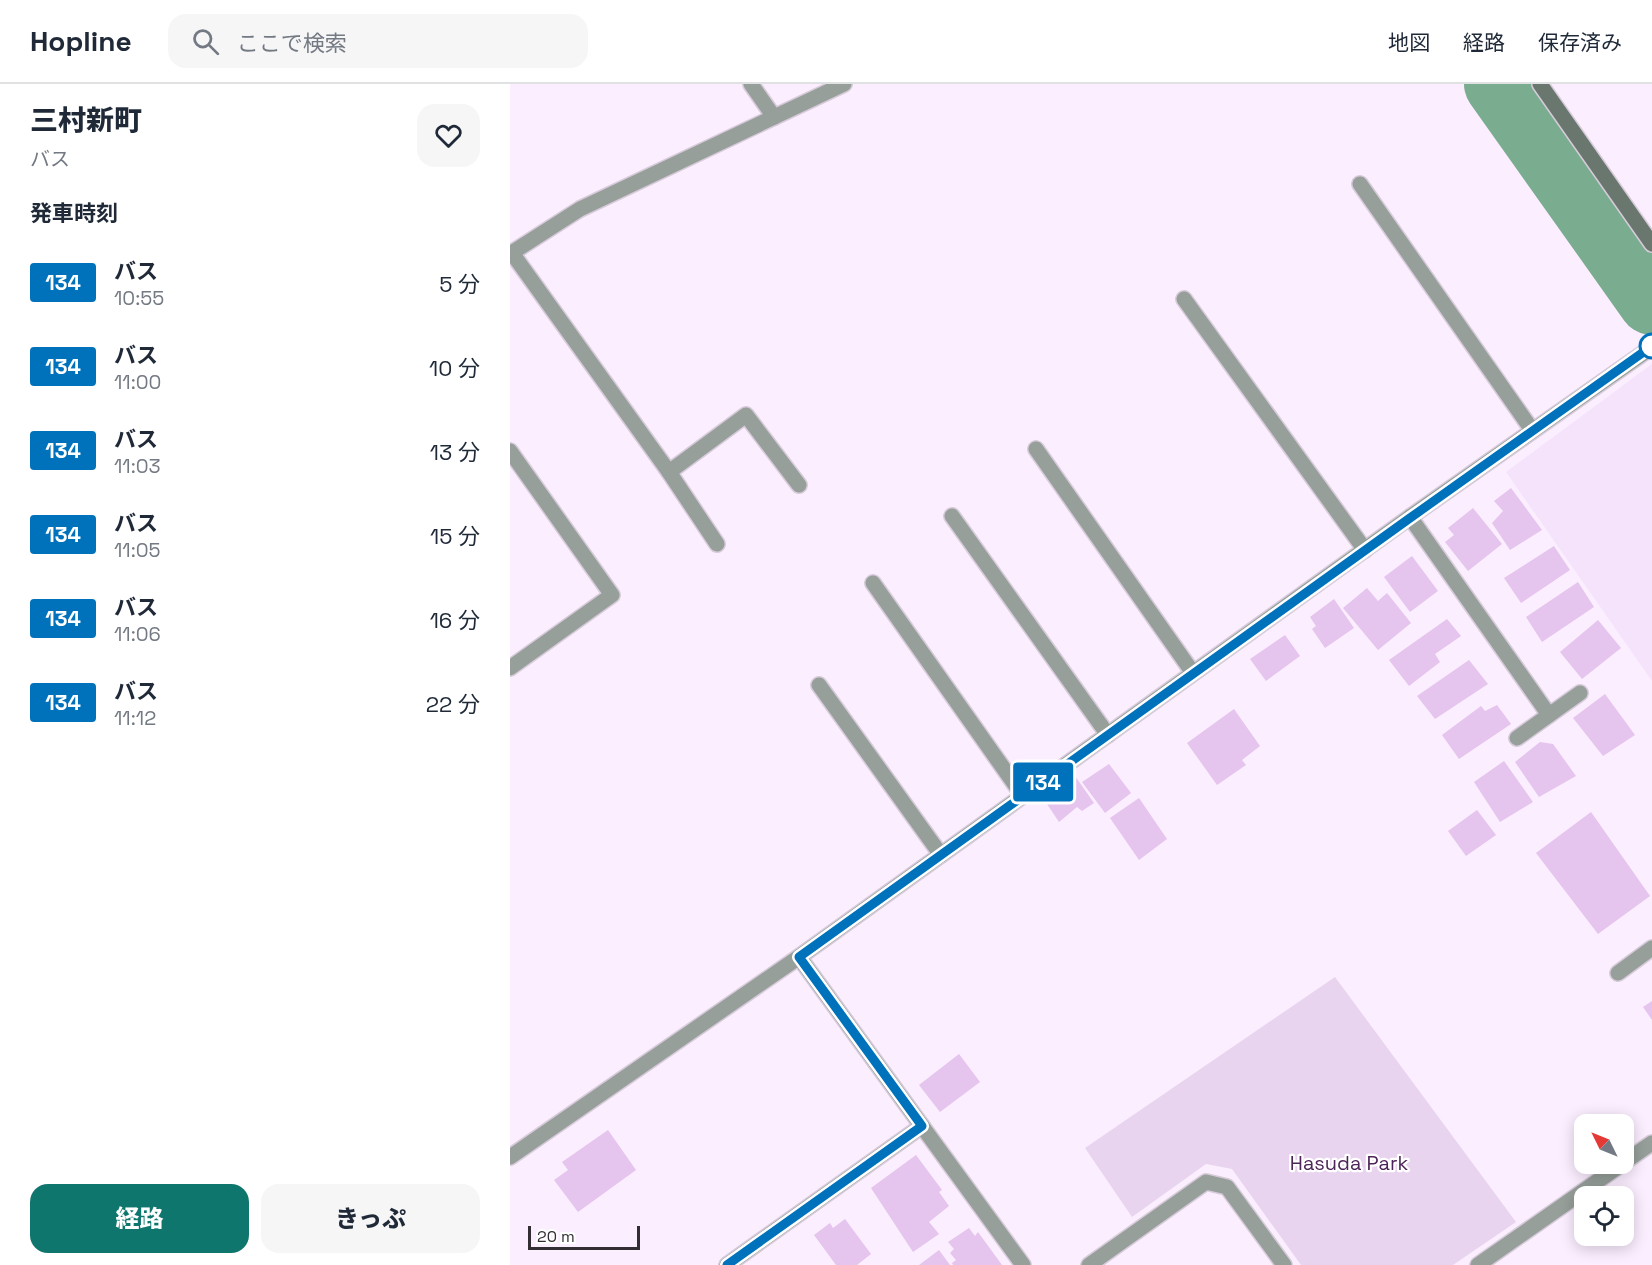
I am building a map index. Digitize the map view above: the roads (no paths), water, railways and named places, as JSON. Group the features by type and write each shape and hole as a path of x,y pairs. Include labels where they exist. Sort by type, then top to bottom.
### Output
{"street":[{"path":"751,84 774,117"},
{"path":"717,544 669,472 511,254 580,209 844,84"},
{"path":"1540,84 1652,244"},
{"path":"1360,184 1532,430"},
{"path":"1184,299 1365,550"},
{"path":"510,1157 799,957 1652,346"},
{"path":"669,472 747,415 799,485"},
{"path":"1036,449 1193,673"},
{"path":"510,451 612,596 510,668"},
{"path":"952,516 1108,735"},
{"path":"1410,518 1549,715"},
{"path":"873,584 1023,796"},
{"path":"819,685 941,855"},
{"path":"1516,738 1580,693"},
{"path":"1618,972 1652,948"},
{"path":"799,957 1023,1265"},
{"path":"727,1265 922,1126"},
{"path":"1634,1156 1652,1143"},
{"path":"1478,1265 1608,1174"},
{"path":"1089,1265 1206,1182 1227,1187 1284,1265"}],"waterway":[{"path":"1498,84 1652,301"}],"park label":[{"name":"Hasuda Park","path":"1349,1163"}]}
